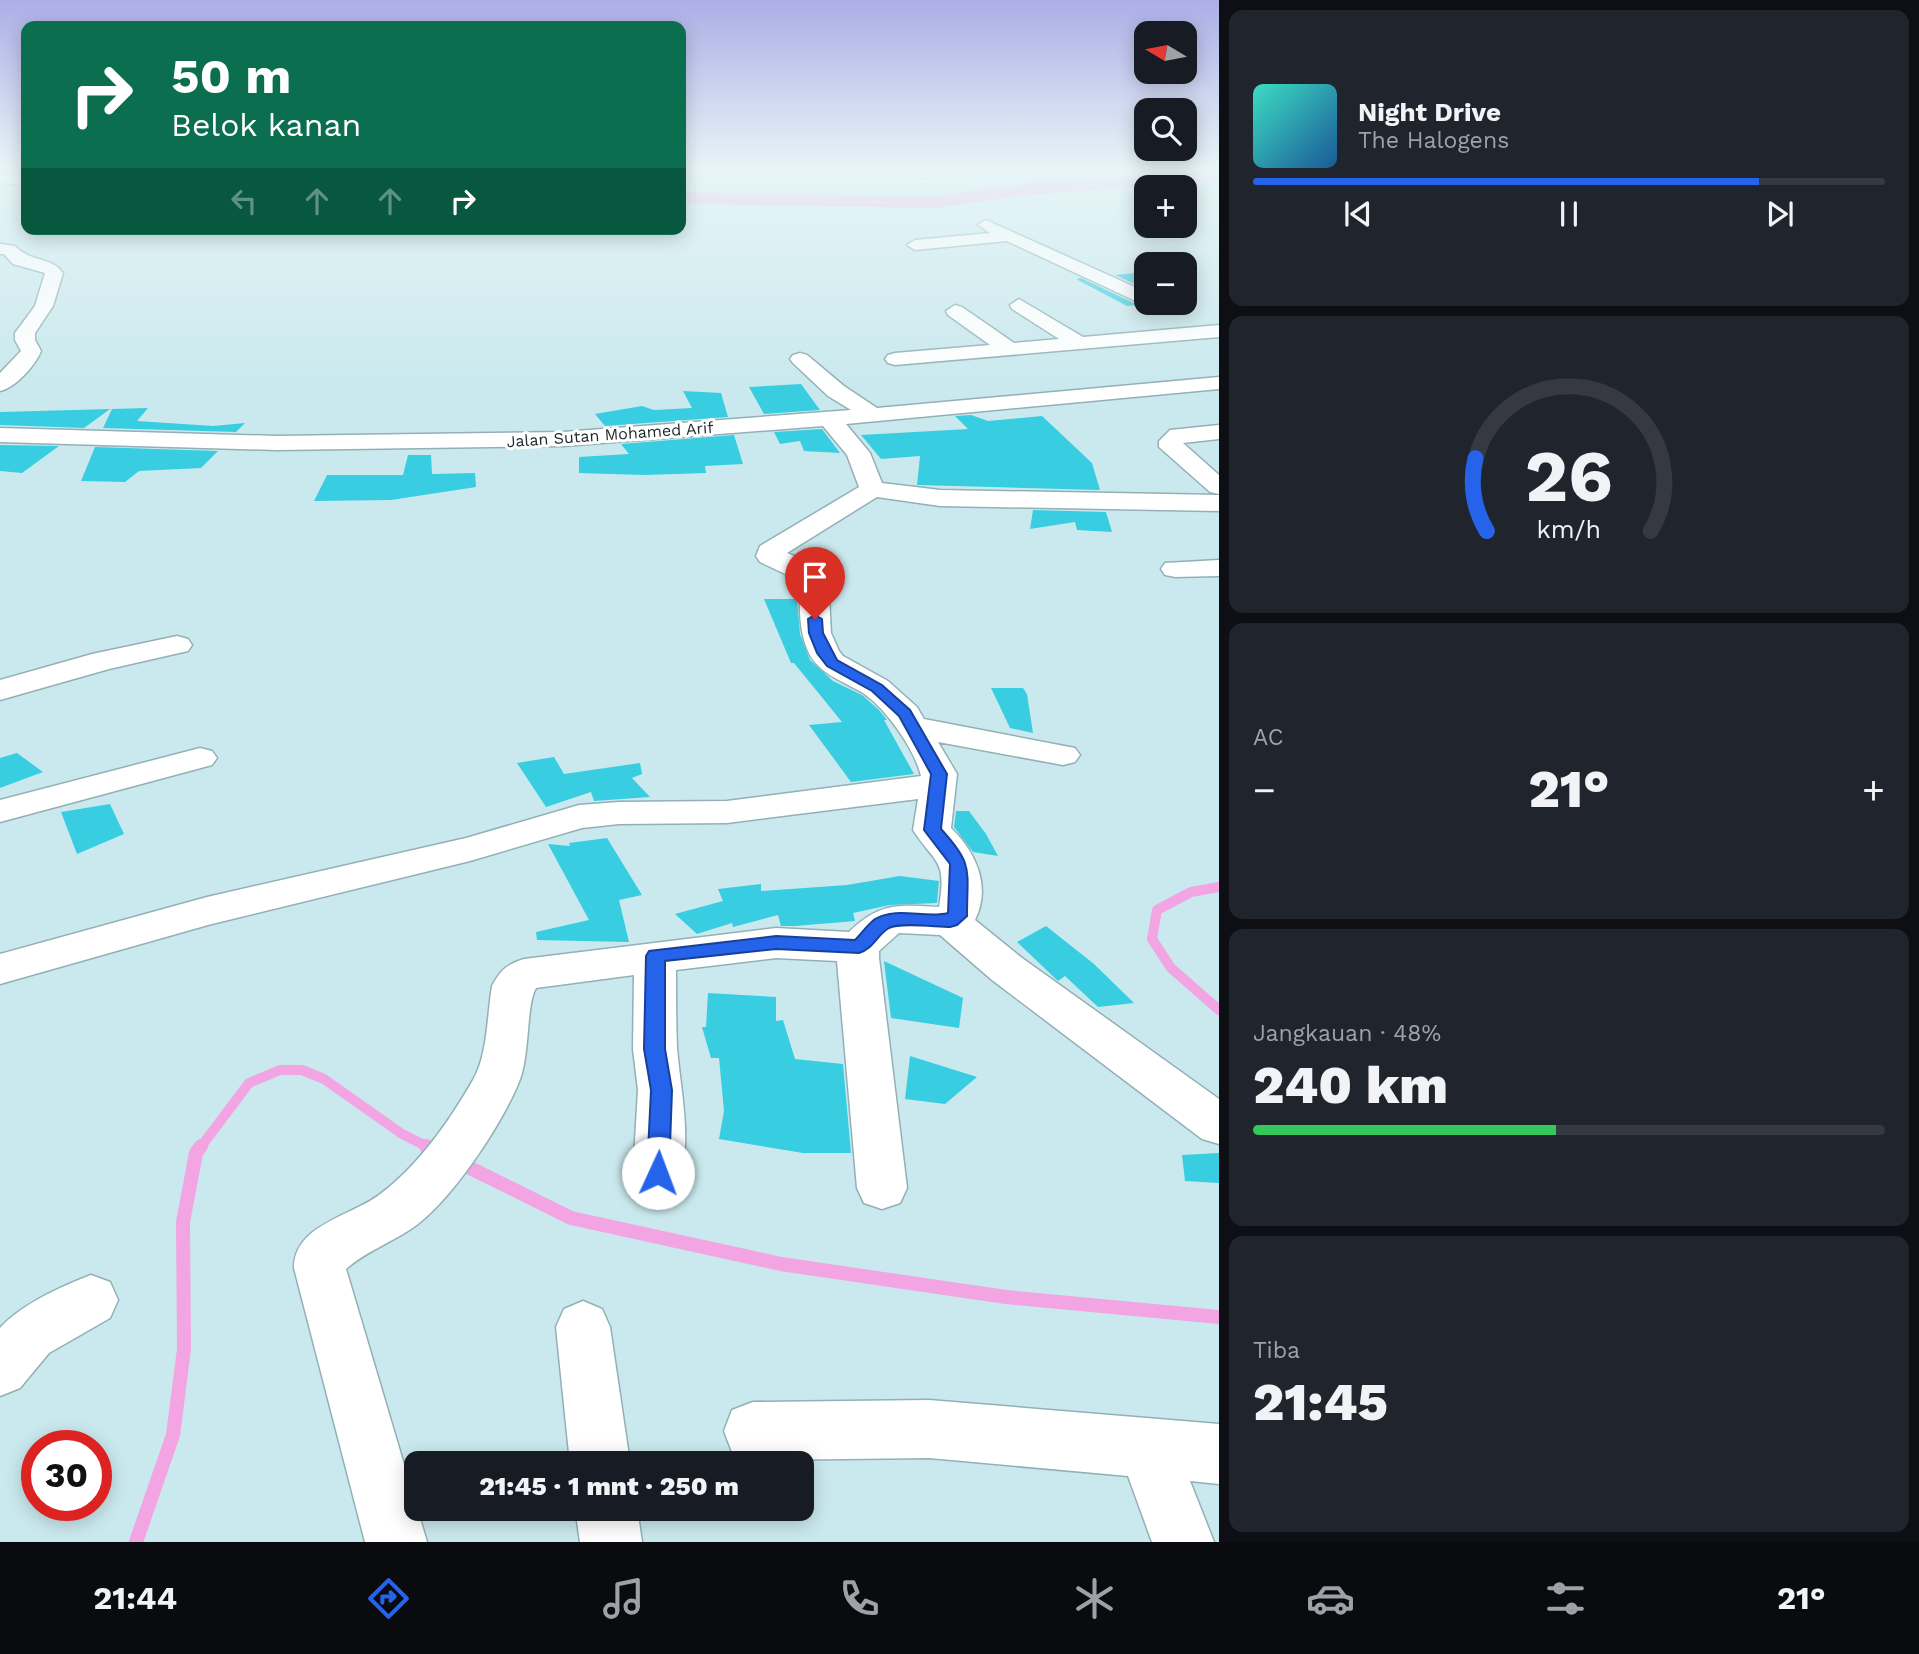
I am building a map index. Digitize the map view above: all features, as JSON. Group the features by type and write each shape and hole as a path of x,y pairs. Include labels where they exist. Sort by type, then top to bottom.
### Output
{"street":[{"path":"915,245 978,239"},
{"path":"1015,239 1134,295"},
{"path":"0,249 9,249 19,260 50,268 54,273 44,306 24,333 31,351 28,358 0,385"},
{"path":"1019,305 1081,344"},
{"path":"955,311 1011,350"},
{"path":"1176,315 1209,332 1219,345"},
{"path":"897,350 919,357 1209,332"},
{"path":"800,359 836,391 873,415"},
{"name":"Jalan Sutan Mohamed Arif","path":"0,435 276,443 486,442 829,419 1219,383"},
{"path":"1176,388 1211,416 1178,435 1171,441 1171,447 1219,486"},
{"path":"829,419 858,453 872,489"},
{"path":"872,489 940,498 1219,503"},
{"path":"872,489 858,502 834,511 769,552 770,556 803,569 814,578 816,633 824,653 832,663 877,688 905,713 939,774 932,830 954,854 959,864 960,906 957,916 950,921 898,919 882,923 859,947 881,1188"},
{"path":"1175,569 1219,568"},
{"path":"0,690 103,661 177,645"},
{"path":"913,727 1063,755"},
{"path":"0,811 200,758"},
{"path":"0,969 207,911 470,849 579,817 619,813 727,812 930,786 939,782"},
{"path":"950,921 1007,969 1219,1125"},
{"path":"396,1542 320,1268 320,1259 335,1246 394,1213 419,1192 462,1138 495,1085 503,1065 513,986 524,974 655,956 776,943 859,947"},
{"path":"655,956 655,1049 661,1090 658,1173"},
{"path":"0,1369 30,1335 92,1300"},
{"path":"583,1327 598,1451"},
{"path":"753,1431 929,1429 1219,1454"},
{"path":"1147,1446 1183,1542"},
{"path":"608,1521 611,1542"}],"building":[{"path":"1134,273 1134,284 1115,275"},
{"path":"1081,278 1134,305 1127,306 1076,279"},
{"path":"801,384 820,410 764,414 749,387"},
{"path":"683,391 721,393 728,417 605,426 595,414 642,406 654,410 692,408"},
{"path":"148,408 137,421 213,426 245,423 236,432 103,428 112,409"},
{"path":"110,409 84,428 0,425 0,412"},
{"path":"971,415 988,421 1042,416 1092,463 1100,490 917,485 920,456 881,459 861,435 968,429 955,416"},
{"path":"822,429 840,453 804,451 800,441 780,444 774,432"},
{"path":"734,435 743,464 705,466 706,473 579,473 579,457 629,454 621,444"},
{"path":"0,445 59,446 22,473 0,471"},
{"path":"95,447 218,451 201,468 139,471 125,482 81,481"},
{"path":"408,455 431,455 432,474 475,473 476,487 391,500 314,501 327,475 403,475"},
{"path":"1033,510 1106,512 1112,532 1077,530 1075,522 1030,529"},
{"path":"764,599 797,599 800,634 810,660 833,681 862,695 879,710 887,720 884,720 914,774 851,782 809,725 842,722 794,663 791,663"},
{"path":"991,688 1023,688 1027,694 1033,733 1010,728"},
{"path":"17,753 43,772 0,788 0,758"},
{"path":"554,757 564,774 640,763 642,774 632,778 650,797 594,801 591,792 546,807 517,763"},
{"path":"110,804 124,834 77,854 61,812"},
{"path":"956,811 969,811 998,856 973,852 954,827"},
{"path":"607,838 642,895 619,900 629,942 537,940 536,932 589,920 548,844 570,846 569,843"},
{"path":"900,876 939,881 937,903 890,905 853,913 855,921 795,926 781,926 778,915 733,927 732,923 697,934 675,914 723,901 718,889 761,884 761,891 847,885"},
{"path":"1046,926 1094,964 1134,1003 1098,1007 1065,976 1058,981 1017,942"},
{"path":"884,961 963,998 959,1028 891,1018"},
{"path":"708,993 776,997 776,1021 783,1020 795,1059 843,1064 851,1153 803,1153 719,1139 724,1111 719,1058 711,1058 702,1027 706,1027"},
{"path":"910,1056 977,1077 945,1104 905,1099"},
{"path":"1219,1153 1219,1183 1185,1181 1182,1155"}],"waterway":[{"path":"1219,887 1191,892 1157,910 1152,939 1171,968 1219,1010"},
{"path":"200,1148 249,1083 280,1070 302,1070 324,1079 402,1134 436,1151"},
{"path":"136,1542 173,1435 184,1349 183,1222 196,1153 201,1146"},
{"path":"458,1162 571,1218 781,1264 1006,1297 1219,1317"}],"route":[{"path":"658,1173 661,1090 655,1049 655,956 776,943 859,947 882,923 898,919 950,921 957,916 960,906 959,864 954,854 932,830 939,774 905,713 877,688 832,663 824,653 816,633 815,619"}]}
